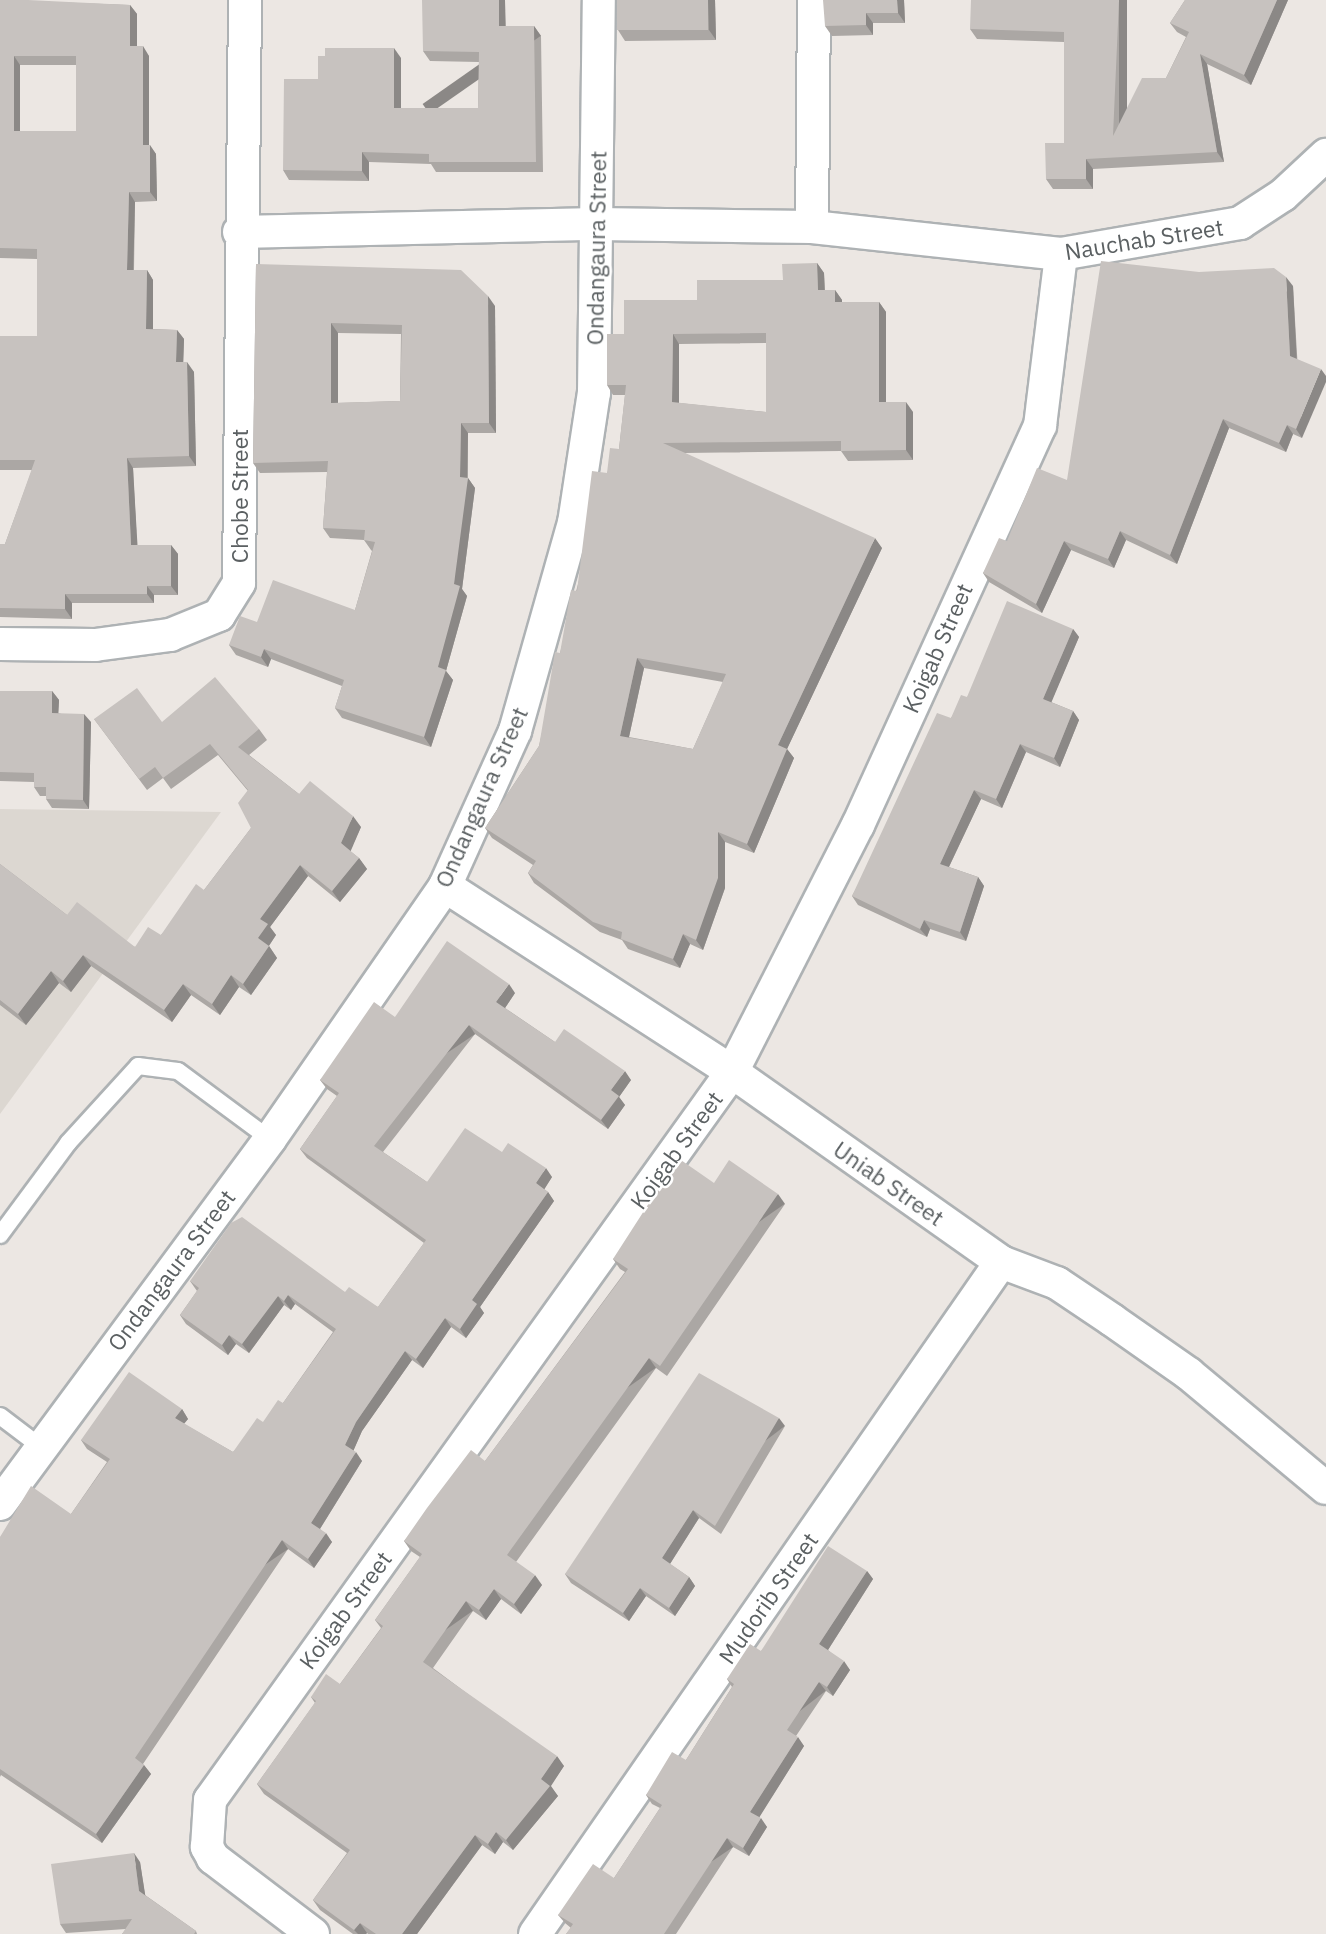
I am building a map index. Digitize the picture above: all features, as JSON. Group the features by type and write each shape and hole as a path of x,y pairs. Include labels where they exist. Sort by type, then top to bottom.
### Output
{"street":[{"name":"Chobe Street","path":"0,644 95,645 170,635 219,615 239,583 239,232 245,0"},
{"name":"Ondangaura Street","path":"0,1504 270,1139 444,886 515,731 574,523 594,393 599,0"},
{"path":"812,228 814,0"},
{"name":"Nauchab Street","path":"597,224 812,228 1061,254 1240,223 1283,195 1326,155"},
{"path":"239,232 597,224"},
{"name":"Koigab Street","path":"313,1934 213,1858 207,1847 211,1800 732,1072 858,825 1040,426 1061,254"},
{"name":"Uniab Street","path":"444,886 732,1072 1002,1262 1057,1283 1112,1320 1189,1374 1326,1488"},
{"name":"Mudorib Street","path":"535,1934 1002,1262"}],"lane":[{"path":"0,1235 68,1143 138,1066 178,1071 270,1139"},
{"path":"0,1416 41,1447"}],"shaded area":[{"path":"0,809 221,812 0,1114"}],"building":[{"path":"0,0 130,5 130,46 143,46 143,145 150,145 150,192 129,192 127,270 147,270 146,329 177,330 176,362 187,362 189,456 127,458 131,545 171,545 171,586 147,586 147,594 65,594 65,609 0,608 0,544 5,544 35,460 0,460 0,336 37,336 37,249 0,248","holes":["14,56 76,56 76,131 14,131"]},
{"path":"422,0 499,0 499,26 534,26 536,162 429,162 429,154 362,152 362,171 283,170 284,79 318,79 318,56 325,56 325,48 394,48 394,108 478,108 479,52 423,51"},
{"path":"617,0 708,0 708,30 617,30"},
{"path":"823,0 897,0 898,13 866,13 866,25 825,26"},
{"path":"971,0 1119,0 1113,136 1142,78 1166,78 1189,32 1170,23 1185,0 1277,0 1244,75 1200,54 1217,152 1086,159 1086,179 1046,179 1045,143 1064,143 1064,32 970,29"},
{"path":"1101,261 1199,272 1274,268 1286,277 1290,356 1321,369 1296,429 1287,425 1279,443 1223,419 1170,555 1120,531 1108,559 1064,541 1036,604 983,573 999,538 1007,541 1037,468 1067,480"},
{"path":"817,263 818,290 835,290 835,302 879,302 879,402 906,402 906,450 841,451 841,441 663,443 875,538 778,745 787,749 747,844 718,832 718,878 696,940 683,934 673,959 621,939 622,932 593,922 528,873 536,861 485,828 539,746 555,652 560,653 571,590 577,591 592,471 607,473 610,448 619,449 626,385 607,385 607,334 624,334 624,300 697,300 697,280 783,280 782,264","holes":["766,333 766,412 672,402 673,334","637,658 726,674 693,749 620,736"]},
{"path":"256,264 461,270 488,296 489,423 461,423 460,477 468,478 454,584 460,586 438,667 446,670 424,737 335,708 344,680 264,649 261,657 229,645 240,616 257,622 273,580 355,610 375,542 364,540 365,530 323,528 328,461 253,463","holes":["331,323 402,325 400,401 331,403"]},
{"path":"1007,601 1073,629 1043,699 1073,711 1054,758 1020,744 996,799 974,790 940,864 978,877 960,932 924,920 920,929 852,896 937,713 951,718 961,695 967,697"},
{"path":"215,677 259,729 238,747 299,794 310,781 353,816 341,843 359,858 332,891 300,865 260,919 268,924 258,938 269,946 243,984 231,975 212,1004 183,984 164,1010 83,955 63,981 51,971 18,1014 0,1000 0,864 67,915 77,902 135,947 148,927 161,935 196,884 204,890 251,828 238,803 248,790 210,744 163,778 155,767 139,779 94,719 137,688 162,722"},
{"path":"0,691 52,691 52,713 84,714 83,800 46,799 46,787 34,787 34,773 0,772"},
{"path":"447,941 509,984 496,1002 555,1042 564,1029 625,1071 611,1090 619,1096 601,1120 469,1025 374,1146 427,1182 465,1128 502,1152 508,1143 546,1168 536,1183 548,1192 472,1300 477,1304 460,1329 445,1318 416,1359 405,1351 356,1422 345,1445 356,1452 311,1523 326,1533 308,1559 282,1540 135,1758 144,1765 96,1834 0,1769 0,1537 31,1486 71,1514 110,1459 81,1440 129,1372 182,1409 175,1418 233,1452 257,1418 263,1422 278,1400 283,1403 336,1329 288,1295 284,1301 278,1296 242,1344 229,1335 222,1345 180,1315 199,1288 190,1281 231,1223 242,1217 345,1292 349,1287 378,1307 426,1240 300,1149 339,1093 320,1080 374,1002 395,1017"},
{"path":"678,1158 714,1183 729,1160 778,1194 660,1366 649,1358 507,1555 535,1575 514,1604 494,1589 479,1610 466,1601 423,1662 557,1756 541,1779 550,1786 506,1840 496,1832 488,1844 475,1835 402,1934 376,1934 360,1923 354,1930 313,1900 350,1850 257,1784 316,1701 311,1697 326,1674 340,1684 383,1626 375,1620 422,1554 404,1541 427,1508 471,1450 485,1461 628,1269 613,1259"},
{"path":"699,1373 779,1418 715,1526 693,1510 662,1558 689,1577 669,1608 640,1588 623,1613 565,1574"},
{"path":"828,1546 867,1571 819,1644 844,1661 827,1687 819,1682 787,1730 798,1737 750,1812 761,1818 743,1848 727,1838 664,1934 566,1934 573,1924 558,1915 593,1864 614,1878 662,1805 646,1795 672,1752 686,1760 734,1684 727,1679 750,1644 761,1651"},
{"path":"134,1853 139,1891 196,1931 194,1934 122,1934 132,1919 60,1924 51,1864"}]}
